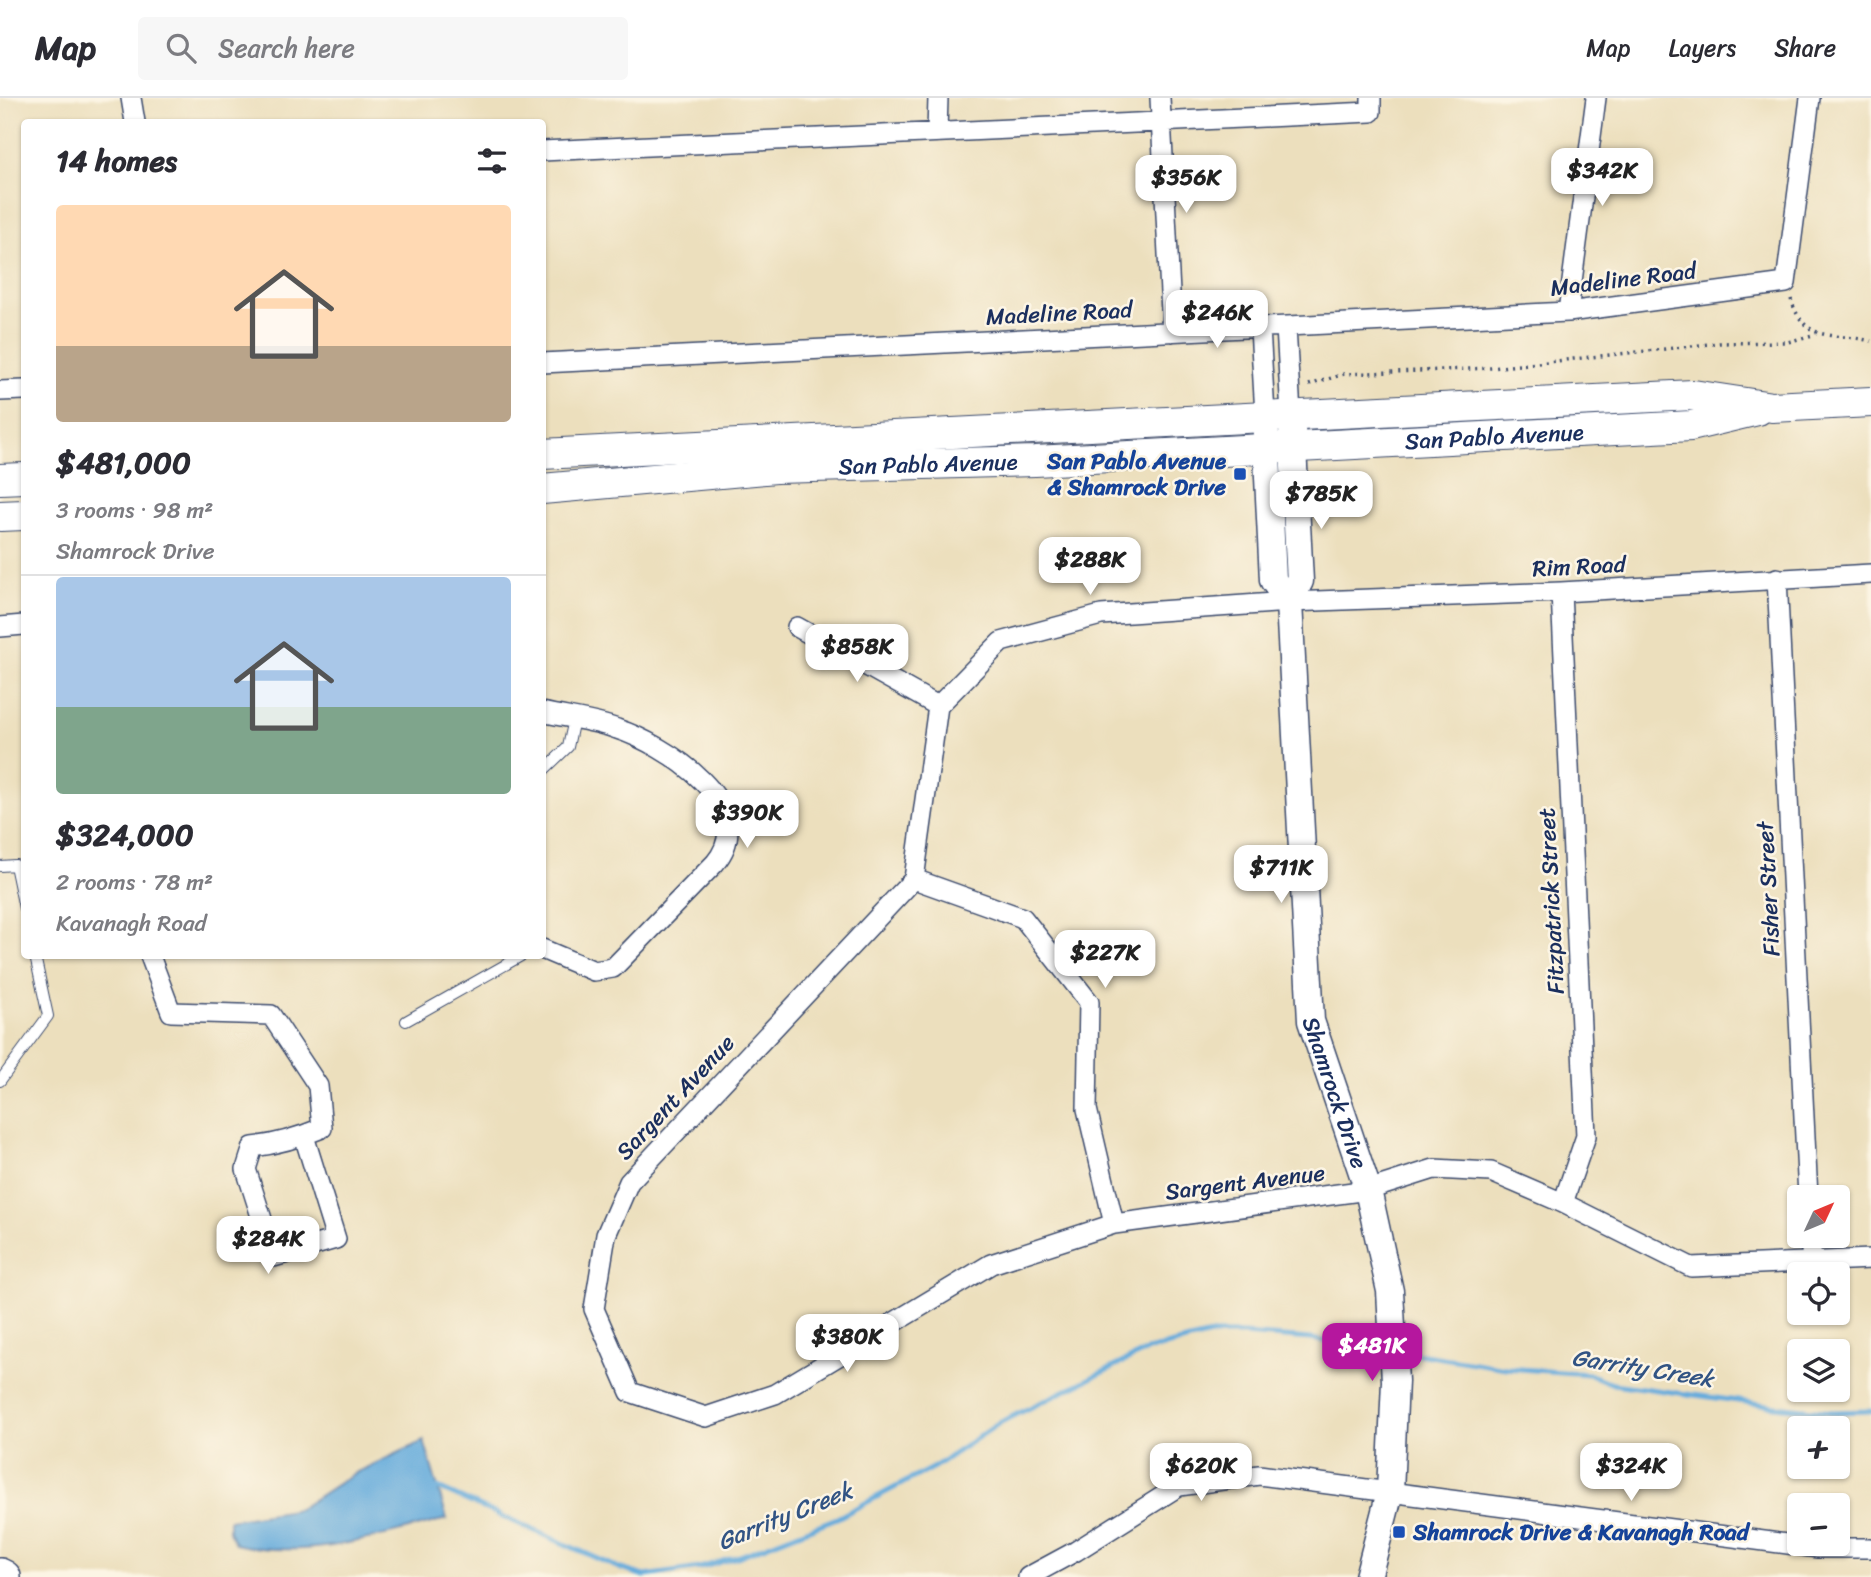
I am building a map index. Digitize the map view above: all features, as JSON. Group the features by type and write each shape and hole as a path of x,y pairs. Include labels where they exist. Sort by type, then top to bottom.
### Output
{"main road":[{"name":"San Pablo Avenue","path":"546,454 1287,407 1693,395 1772,407"},
{"name":"San Pablo Avenue","path":"546,489 776,468 1035,461 1691,426 1772,407 1871,402"},
{"path":"0,479 21,478"},
{"path":"0,516 21,514"}],"street":[{"path":"131,98 134,119"},
{"path":"937,98 937,132"},
{"path":"1160,98 1172,332"},
{"path":"1568,312 1596,98"},
{"path":"1786,283 1810,98"},
{"path":"546,151 1160,120 1371,105"},
{"name":"Madeline Road","path":"546,363 1568,312 1786,283"},
{"name":"Shamrock Drive","path":"1286,327 1287,407 1280,449 1300,581 1289,602 1311,1021 1368,1190 1390,1291 1395,1381 1390,1492 1368,1577"},
{"name":"Shamrock Drive","path":"1260,328 1287,407"},
{"path":"0,391 21,390"},
{"name":"Rim Road","path":"1289,602 1561,592 1871,574"},
{"name":"Fisher Street","path":"1777,578 1807,1185"},
{"name":"Fitzpatrick Street","path":"1561,592 1587,1136 1563,1203"},
{"path":"1114,1224 1087,1109 1089,1002 1023,919 914,879 938,706 1001,642 1101,615 1289,602"},
{"path":"0,626 21,625"},
{"path":"797,627 938,706"},
{"path":"546,713 599,723 634,736 701,780 721,804 728,843 715,863 608,971 594,971 546,951"},
{"name":"Sargent Avenue","path":"914,879 629,1182 606,1235 594,1309 630,1392 706,1417 775,1395 990,1264 1114,1224 1368,1190 1434,1168 1491,1172 1563,1203 1690,1267 1787,1265"},
{"path":"151,959 171,1012 271,1015 318,1086 322,1128 290,1142 253,1147 246,1169 274,1257 337,1239 304,1136"},
{"name":"Sargent Avenue","path":"1836,1262 1871,1259"},
{"path":"1028,1577 1076,1551 1179,1486 1259,1475 1818,1548 1871,1548"}],"lane":[{"path":"546,768 568,747 574,719"},
{"path":"0,866 15,865 21,894"},
{"path":"0,1080 48,1016 36,959"},
{"path":"406,1021 516,959"}],"path":[{"path":"1786,283 1793,306 1804,323 1816,334"},
{"path":"1287,407 1305,387 1344,374 1492,368 1719,343 1788,342 1816,334 1871,341"}],"water":[{"path":"424,1441 447,1519 369,1539 316,1548 262,1548 235,1544 229,1531 229,1520 299,1509 353,1474"}],"waterway":[{"name":"Garrity Creek","path":"434,1490 438,1488 621,1569 645,1576 700,1568 740,1556 837,1518 934,1467 1001,1422 1148,1350 1215,1334 1310,1339 1377,1349"},
{"name":"Garrity Creek","path":"1411,1353 1506,1368 1589,1374 1613,1384 1775,1406 1832,1412 1871,1411"}],"place":[{"name":"San Pablo Avenue & Shamrock Drive","path":"1240,474"},
{"name":"Shamrock Drive & Kavanagh Road","path":"1399,1532"}]}
